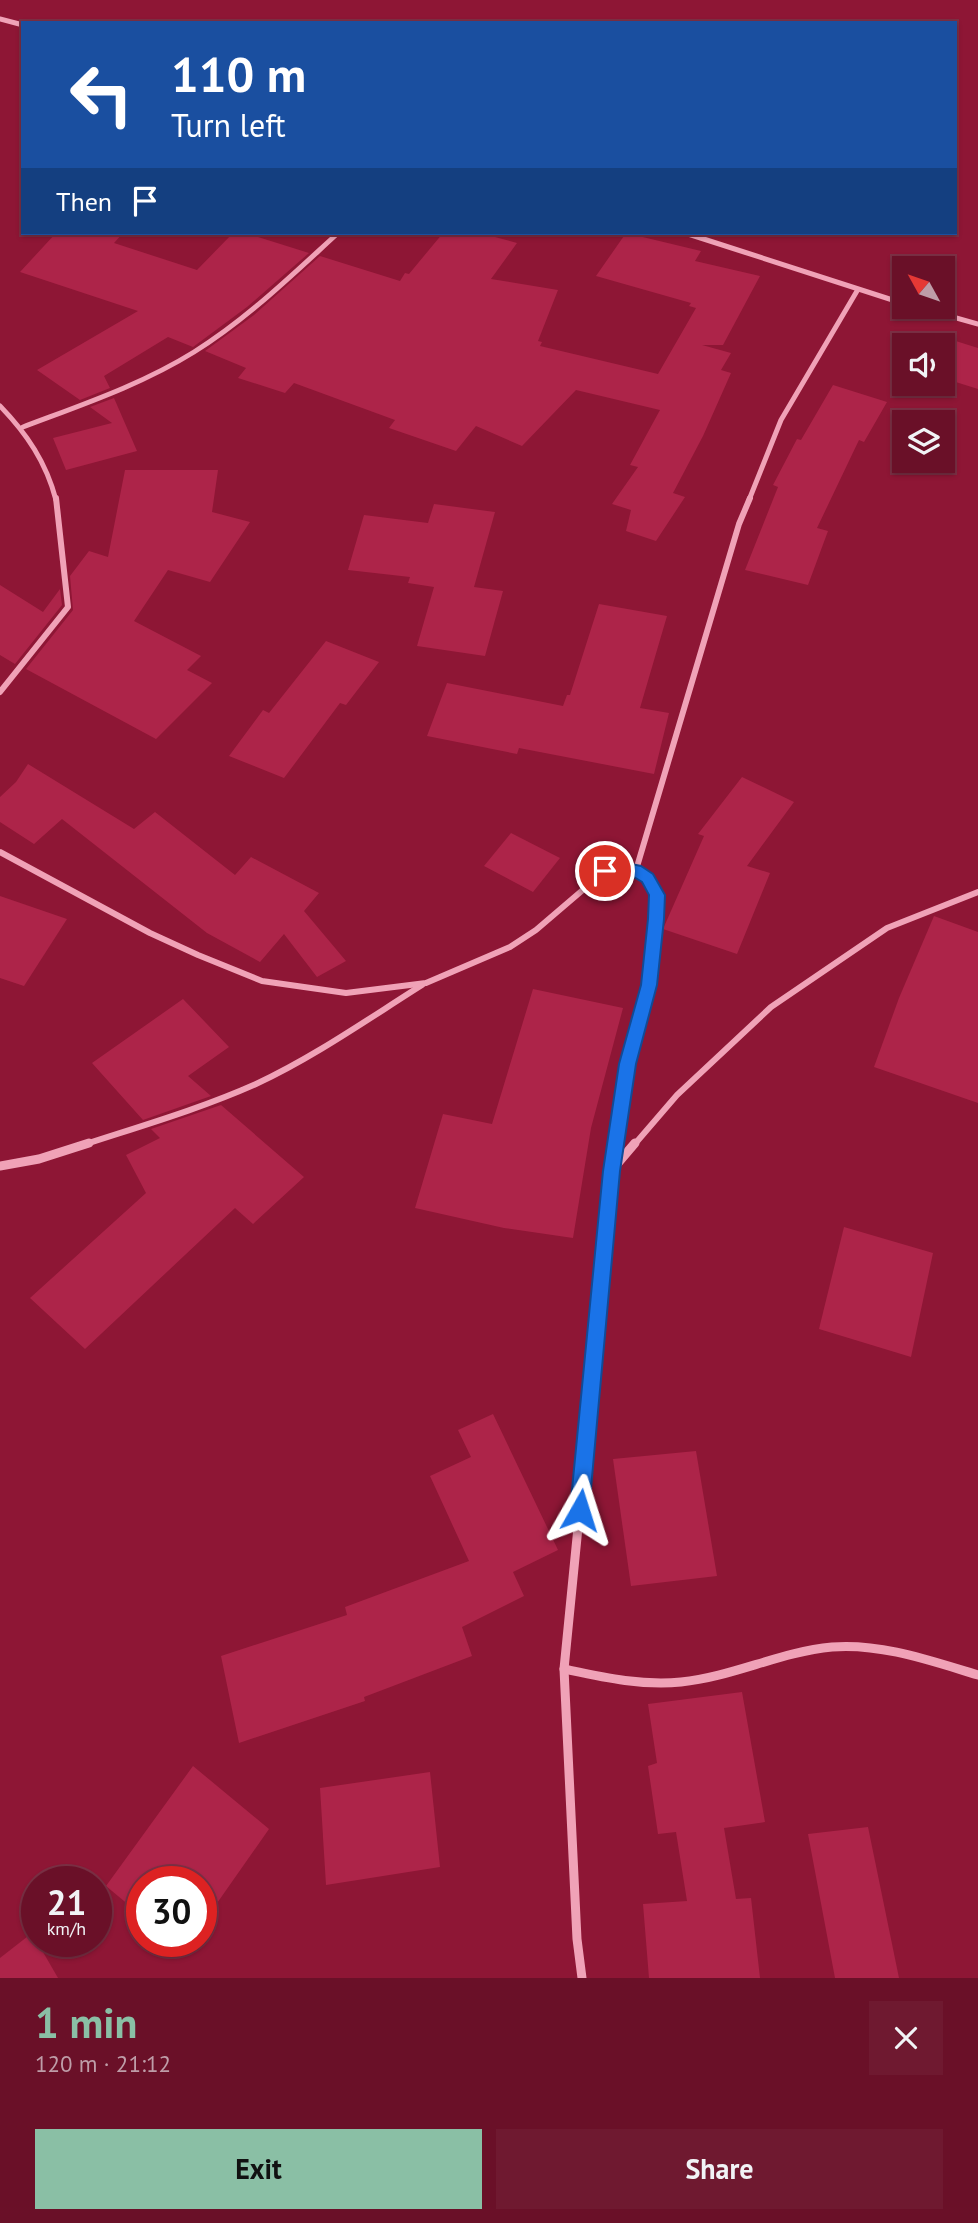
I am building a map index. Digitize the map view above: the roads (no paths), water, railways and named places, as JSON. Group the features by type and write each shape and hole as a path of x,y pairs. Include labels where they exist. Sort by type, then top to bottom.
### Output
{"street":[{"path":"0,19 21,24"},
{"path":"23,427 117,392 173,364 270,296 336,235"},
{"path":"691,235 892,300"},
{"path":"636,870 739,524 781,420 858,291"},
{"path":"956,318 978,324"},
{"path":"0,406 23,427 51,475 61,519 68,607 0,692"},
{"path":"0,852 150,933 262,981 346,993 426,983"},
{"path":"0,1166 39,1159 167,1118 257,1083 324,1046 426,983 510,947 536,930 605,871 621,868 636,870 647,878 657,895 656,919 649,985 627,1064 612,1171 564,1669 577,1939 582,1978"},
{"path":"612,1171 677,1095 771,1007 887,928 978,892"},
{"path":"564,1669 632,1683 680,1682 833,1647 868,1649 925,1660 978,1675"}]}
